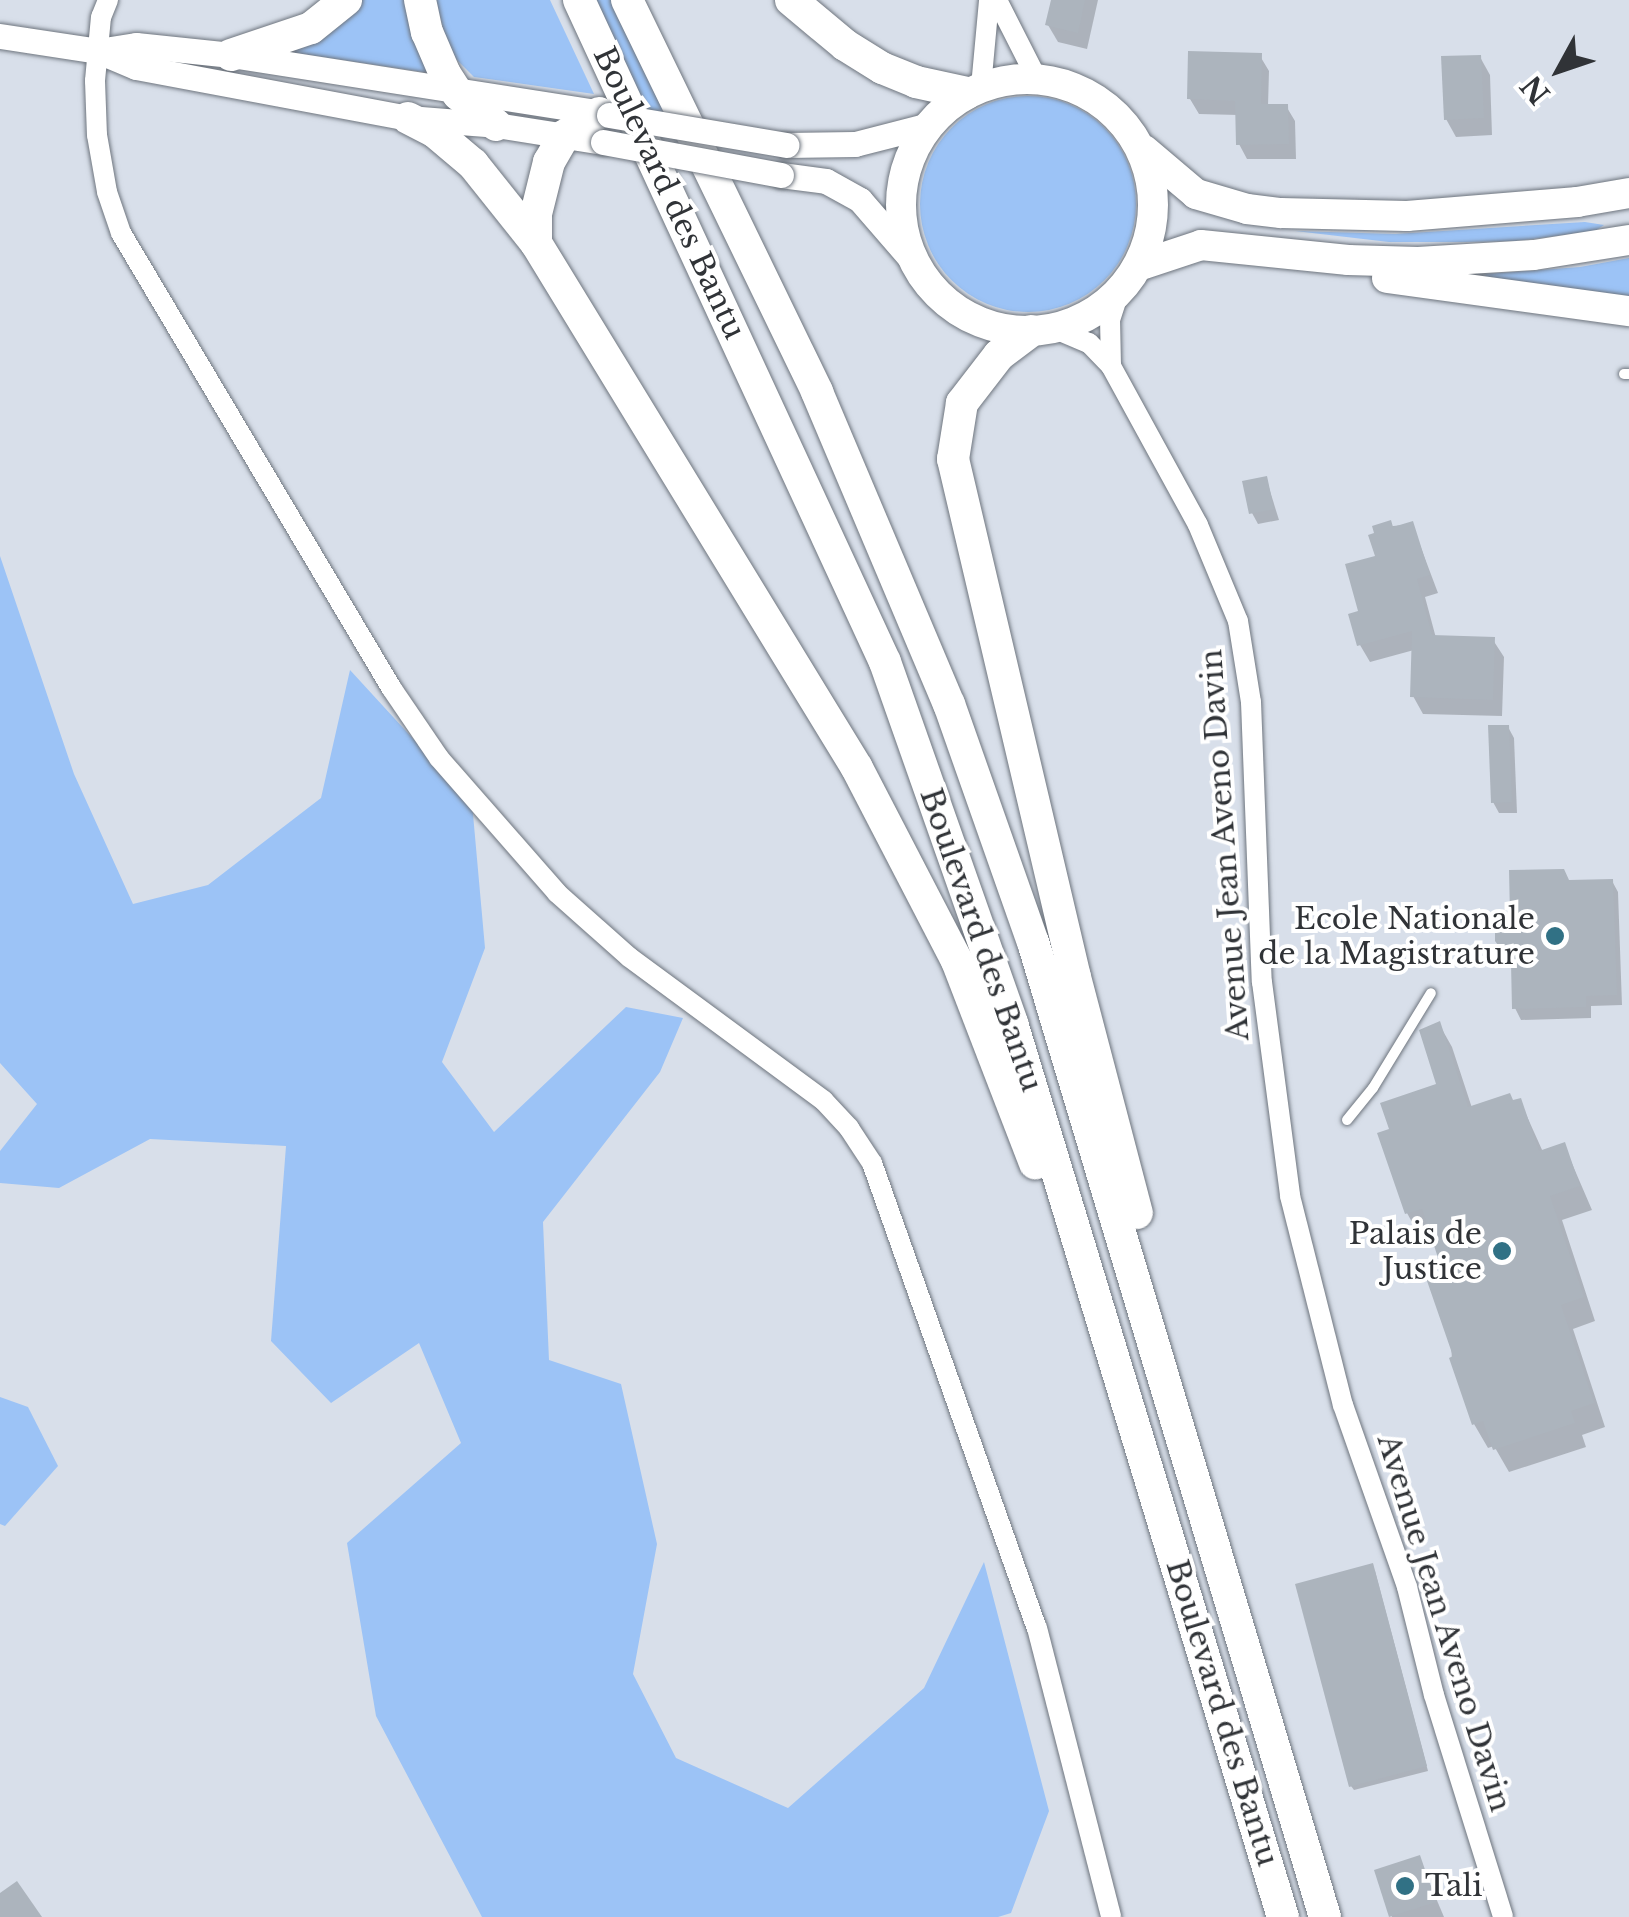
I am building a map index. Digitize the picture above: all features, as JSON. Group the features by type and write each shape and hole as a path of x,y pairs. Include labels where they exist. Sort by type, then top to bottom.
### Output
{"highway":[{"path":"231,55 311,28 346,0"},
{"path":"420,0 434,51 458,94 496,125"},
{"name":"Boulevard des Bantu","path":"579,0 886,662 1012,1023 1088,1267 1116,1378 1160,1508 1283,1917"},
{"name":"Boulevard des Bantu","path":"627,0 817,392 948,704 1033,942 1325,1917"},
{"path":"790,0 845,45 882,68 916,82 974,90"},
{"path":"408,118 435,132 473,164 536,244 857,768 958,961 1116,1378"},
{"path":"536,244 536,214 549,162 564,136 604,123"},
{"path":"1042,330 1000,355 962,403 953,459 1075,978 1185,1401 1204,1510"}],"main road":[{"path":"1133,136 1152,190 1151,229 1138,266 1119,292 1088,315 1042,330 974,319 942,297 918,266 908,244 902,194 915,146 929,125 974,90 1036,79 1084,92 1111,112 1182,186 1217,202 1281,214 1407,216 1560,204 1629,193"},
{"path":"1407,216 1454,224 1576,214 1629,219"},
{"path":"1138,266 1202,245 1348,260 1479,261 1629,240"},
{"path":"1252,252 1324,268 1629,311"}],"street":[{"path":"108,0 98,51 97,135 107,192 122,233 372,655 439,758 557,894 630,957 824,1101 850,1128 872,1164 1038,1628 1110,1917"},
{"path":"974,90 989,0"},
{"path":"997,0 1036,79"},
{"path":"0,36 98,51 136,68 408,118 496,125 564,136"},
{"path":"98,51 136,45 231,55 604,123 786,145 855,144 929,125"},
{"path":"604,123 781,175 826,181 860,200 918,266"},
{"path":"1111,366 1110,320 1119,292"},
{"path":"1042,330 1089,343 1111,366"},
{"name":"Avenue Jean Aveno Davin","path":"1111,366 1198,525 1238,621 1250,675 1262,982 1290,1196 1343,1404 1407,1588 1434,1694 1503,1917"}],"lane":[{"path":"1346,1120 1372,1088 1431,994"}],"shaded area":[{"path":"362,0 412,0 430,73 288,52 343,19"},
{"path":"436,0 550,0 594,94 474,77 449,52"},
{"path":"592,0 612,0 669,120 646,116"},
{"path":"1028,96 1069,104 1105,127 1128,163 1136,204 1128,245 1105,281 1069,304 1028,312 987,304 951,281 928,245 920,204 928,163 951,127 987,104"},
{"path":"1585,222 1604,225 1595,231 1515,241 1464,242 1389,242 1295,231 1395,234"},
{"path":"1629,258 1629,300 1484,279 1486,274 1580,267"},
{"path":"0,556 74,774 133,904 208,885 321,798 350,670 472,803 485,948 442,1062 494,1132 626,1007 683,1018 660,1072 543,1222 549,1360 621,1384 657,1544 633,1674 676,1758 788,1808 924,1688 984,1562 1049,1811 1011,1913 998,1917 482,1917 376,1716 347,1543 461,1443 419,1343 331,1403 271,1341 286,1146 150,1139 59,1188 0,1183 0,1151 37,1104 0,1063"},
{"path":"0,1397 28,1407 58,1466 5,1526 0,1524"}],"building":[{"path":"1051,0 1085,0 1078,33 1045,25"},
{"path":"1188,51 1262,53 1261,104 1288,104 1289,144 1236,145 1235,101 1187,99"},
{"path":"1481,55 1484,118 1444,120 1441,56"},
{"path":"1267,476 1274,509 1249,514 1242,481"},
{"path":"1391,520 1393,527 1413,521 1430,575 1417,579 1432,635 1495,637 1493,700 1410,697 1412,631 1357,646 1348,614 1358,611 1345,564 1375,556 1368,535 1374,533 1372,526"},
{"path":"1488,725 1509,725 1512,802 1491,803"},
{"name":"Ecole Nationale de la Magistrature","path":"1564,869 1569,880 1613,879 1617,995 1586,996 1586,1007 1512,1009 1511,963 1495,941 1495,932 1510,916 1509,870"},
{"name":"Palais de Justice","path":"1440,1021 1468,1107 1510,1093 1513,1100 1521,1098 1539,1151 1565,1142 1580,1186 1550,1196 1584,1297 1561,1305 1594,1403 1571,1411 1575,1423 1493,1450 1483,1421 1472,1425 1449,1358 1453,1356 1426,1278 1443,1273 1422,1209 1405,1214 1377,1133 1389,1129 1380,1103 1436,1084 1419,1030"},
{"path":"1373,1563 1427,1766 1349,1787 1295,1584"},
{"name":"Tali","path":"1420,1855 1436,1902 1389,1917 1374,1870"},
{"path":"17,1881 42,1917 0,1917 0,1893"}],"place":[{"name":"Ecole Nationale de la Magistrature","path":"1555,936"},
{"name":"Palais de Justice","path":"1502,1251"},
{"name":"Tali","path":"1405,1886"}]}
